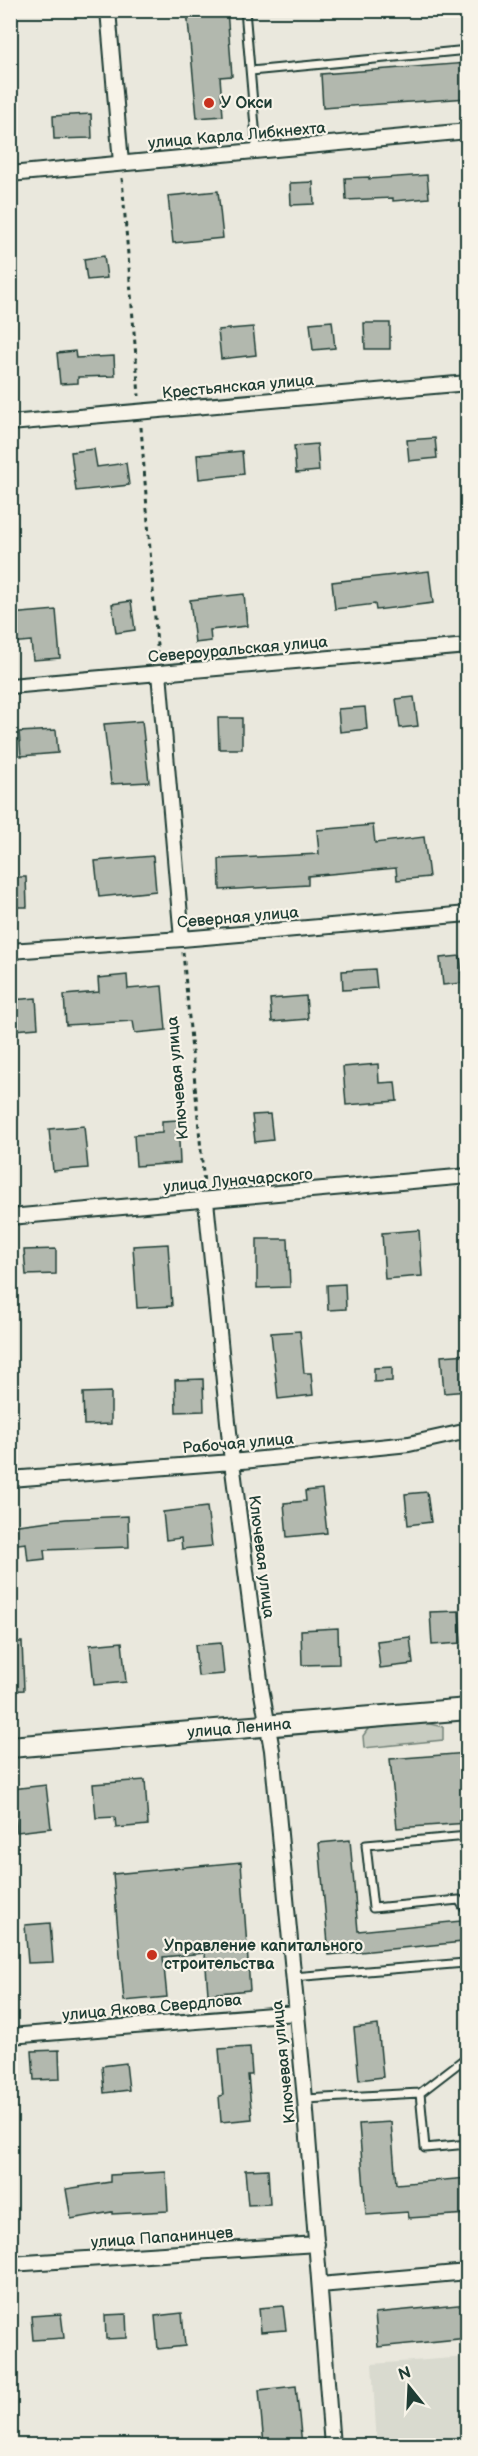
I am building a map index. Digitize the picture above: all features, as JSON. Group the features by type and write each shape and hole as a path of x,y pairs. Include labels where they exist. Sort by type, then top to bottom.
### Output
{"main road":[{"name":"улица Ленина","path":"10,1747 468,1709"}],"street":[{"path":"108,10 121,164"},
{"name":"улица Карла Либкнехта","path":"10,174 468,130"},
{"name":"Крестьянская улица","path":"10,423 468,383"},
{"name":"Североуральская улица","path":"10,686 468,646"},
{"path":"159,673 182,939"},
{"name":"Северная улица","path":"10,951 182,939 468,914"},
{"name":"улица Луначарского","path":"10,1217 468,1176"},
{"name":"Ключевая улица","path":"206,1201 232,1462 261,1688 268,1726 305,2099 332,2445"},
{"name":"Рабочая улица","path":"10,1479 232,1462 409,1444 468,1431"},
{"name":"улица Якова Свердлова","path":"10,2036 296,2013"},
{"name":"улица Папанинцев","path":"10,2264 317,2244"},
{"path":"320,2285 468,2272"}],"lane":[{"path":"245,10 257,150"},
{"path":"251,71 468,50"},
{"path":"468,1836 366,1845 373,1908 459,1900 468,1913"},
{"path":"293,1977 466,1960 468,1996"},
{"path":"305,2099 420,2093 468,2056"},
{"path":"420,2093 425,2148 468,2144"}],"path":[{"path":"121,164 159,673"},
{"name":"Ключевая улица","path":"182,939 206,1201"}],"shaded area":[{"path":"417,1721 443,1727 443,1740 364,1748 363,1736 370,1726"},
{"path":"467,2357 467,2445 377,2445 372,2364"}],"building":[{"path":"187,10 227,10 232,76 220,77 223,116 197,118"},
{"path":"468,63 468,98 323,108 321,74"},
{"path":"91,114 92,138 54,139 53,116"},
{"path":"427,175 429,198 393,201 393,198 346,200 345,178 369,177 369,179"},
{"path":"313,182 314,204 291,205 290,183"},
{"path":"218,191 223,238 173,243 168,196"},
{"path":"104,256 107,278 87,280 84,259"},
{"path":"332,321 335,348 313,350 310,323"},
{"path":"364,323 390,323 390,349 365,349"},
{"path":"253,327 256,355 221,359 218,330"},
{"path":"75,351 76,358 114,356 115,376 78,377 78,383 60,384 57,353"},
{"path":"435,438 437,458 409,461 407,440"},
{"path":"317,444 319,471 296,473 294,446"},
{"path":"94,449 97,467 126,463 129,485 76,491 71,452"},
{"path":"242,451 244,474 199,479 197,455"},
{"path":"429,571 433,603 376,610 375,604 335,609 332,582"},
{"path":"244,594 247,626 210,630 211,641 195,643 190,600"},
{"path":"131,601 135,630 116,633 112,604"},
{"path":"56,610 60,658 33,660 31,641 10,643 10,614"},
{"path":"414,697 418,726 400,728 396,699"},
{"path":"365,707 367,729 340,732 338,709"},
{"path":"218,718 242,718 242,749 219,749"},
{"path":"142,721 149,782 111,784 104,724"},
{"path":"56,730 58,753 21,756 19,732"},
{"path":"373,825 375,843 424,837 429,877 397,880 396,868 308,876 308,885 220,890 219,859 319,854 317,830"},
{"path":"153,856 156,891 99,897 95,861"},
{"path":"10,877 26,877 27,907 10,907"},
{"path":"460,956 463,983 443,985 440,958"},
{"path":"375,969 377,988 343,990 342,971"},
{"path":"127,975 128,989 162,986 166,1030 135,1033 133,1021 66,1025 64,995 99,992 98,978"},
{"path":"306,996 308,1019 272,1022 270,999"},
{"path":"36,998 38,1028 14,1030 11,1000"},
{"path":"378,1064 379,1083 395,1082 397,1101 346,1105 343,1067"},
{"path":"270,1114 273,1140 255,1142 252,1115"},
{"path":"178,1120 180,1163 136,1166 134,1135 162,1133 162,1121"},
{"path":"84,1126 88,1168 53,1171 49,1129"},
{"path":"419,1230 422,1276 385,1279 382,1233"},
{"path":"257,1239 288,1239 290,1287 257,1288"},
{"path":"168,1244 172,1306 137,1308 133,1246"},
{"path":"56,1249 56,1274 26,1275 24,1250"},
{"path":"345,1284 346,1309 328,1310 327,1285"},
{"path":"300,1331 304,1373 311,1373 313,1395 278,1399 271,1333"},
{"path":"468,1354 468,1391 444,1393 441,1356"},
{"path":"392,1367 392,1381 374,1382 374,1368"},
{"path":"203,1379 204,1411 176,1412 175,1380"},
{"path":"111,1392 111,1424 84,1425 83,1393"},
{"path":"322,1489 327,1533 287,1537 284,1503 306,1501 305,1491"},
{"path":"427,1492 431,1522 408,1525 405,1494"},
{"path":"207,1507 212,1546 182,1549 181,1538 166,1540 163,1512"},
{"path":"128,1516 129,1547 44,1550 45,1559 28,1561 26,1543 10,1545 10,1526 66,1519"},
{"path":"459,1611 461,1643 432,1645 430,1612"},
{"path":"338,1628 339,1664 302,1665 301,1630"},
{"path":"410,1637 413,1664 380,1668 377,1641"},
{"path":"10,1642 22,1642 24,1690 10,1691"},
{"path":"122,1642 126,1682 94,1685 90,1645"},
{"path":"221,1643 224,1674 198,1676 195,1645"},
{"path":"468,1753 468,1823 397,1828 390,1759"},
{"path":"145,1780 148,1825 116,1828 115,1817 96,1818 93,1784"},
{"path":"46,1785 51,1828 17,1832 12,1789"},
{"path":"350,1840 358,1931 461,1921 463,1942 329,1955 319,1843"},
{"name":"Управление капитального строительства","path":"241,1862 250,1990 208,1994 205,1953 163,1957 167,1997 124,2001 113,1874"},
{"path":"50,1923 53,1962 28,1963 25,1925"},
{"path":"378,2025 383,2077 359,2080 354,2028"},
{"path":"250,2047 252,2075 248,2075 252,2119 221,2122 219,2096 223,2095 219,2049"},
{"path":"59,2050 60,2079 34,2080 32,2051"},
{"path":"126,2063 129,2090 104,2093 102,2066"},
{"path":"391,2122 396,2184 468,2178 468,2214 409,2218 408,2212 366,2215 359,2124"},
{"path":"268,2169 270,2204 248,2205 245,2170"},
{"path":"166,2172 168,2211 112,2214 112,2212 71,2219 66,2189 110,2182 110,2175"},
{"path":"468,2304 468,2338 378,2347 375,2313"},
{"path":"283,2306 286,2330 261,2332 259,2308"},
{"path":"182,2313 185,2346 158,2349 155,2316"},
{"path":"61,2314 64,2338 33,2340 31,2316"},
{"path":"126,2314 127,2338 106,2339 105,2315"},
{"path":"296,2386 302,2445 264,2445 259,2390"}],"place":[{"name":"У Окси","path":"209,103"},
{"name":"Управление капитального строительства","path":"152,1955"}]}
